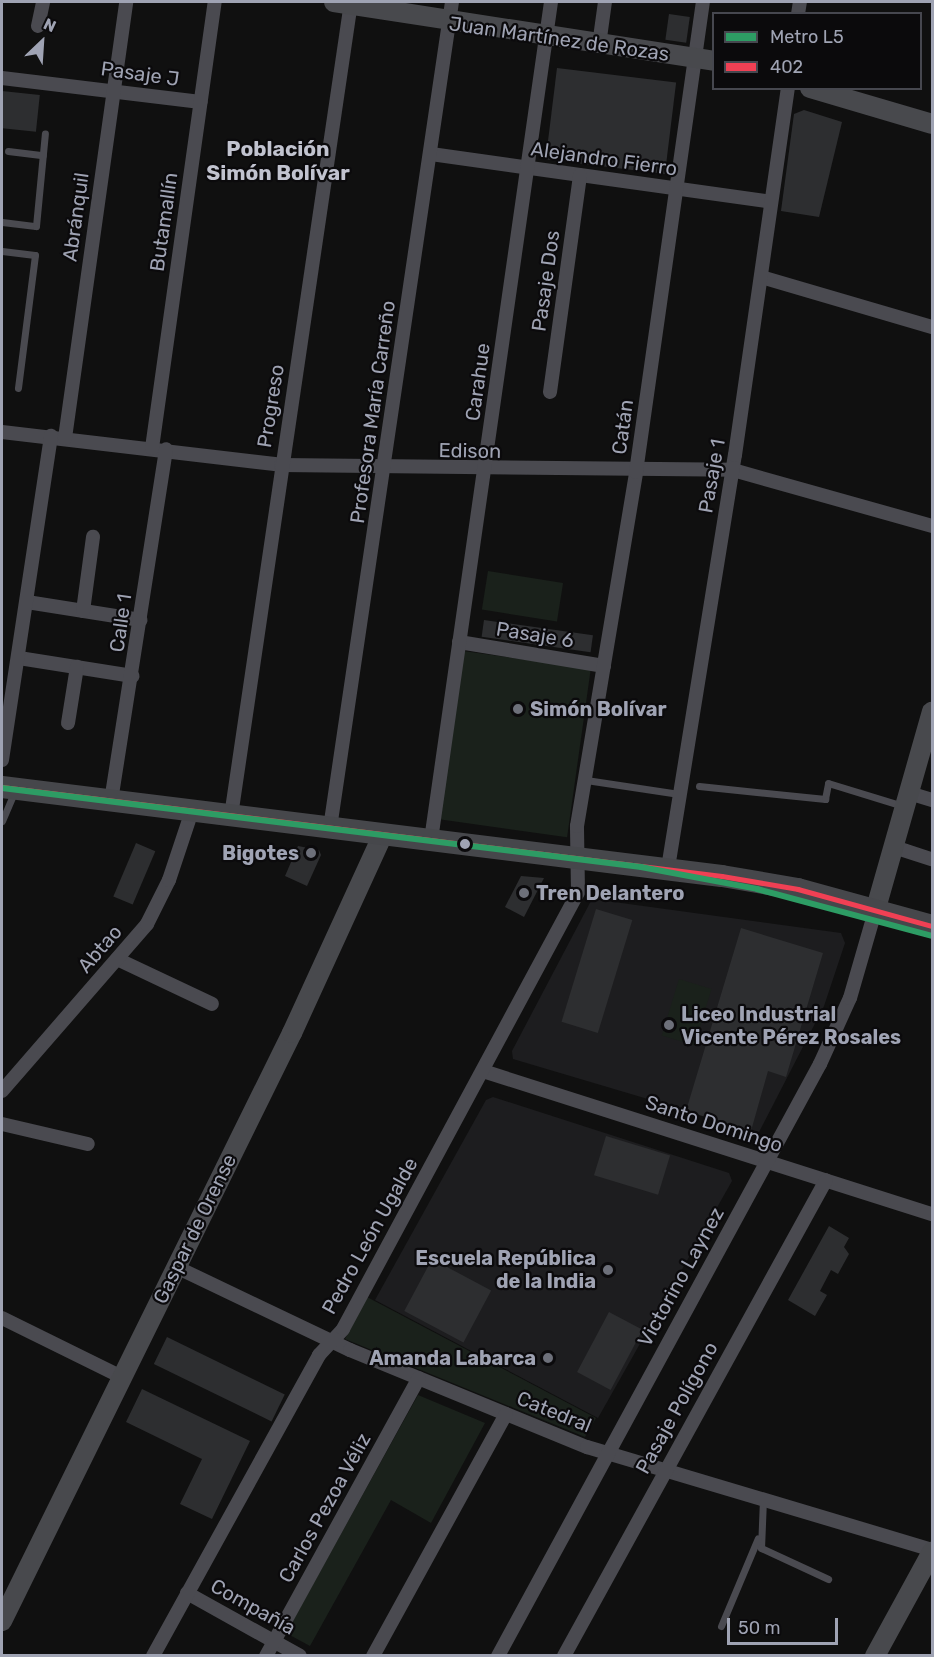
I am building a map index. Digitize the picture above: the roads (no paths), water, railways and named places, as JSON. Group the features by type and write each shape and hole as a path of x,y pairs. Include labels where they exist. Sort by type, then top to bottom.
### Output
{"main road":[{"path":"9,788 668,868 798,889 876,908 933,926"}],"street":[{"path":"38,26 43,2"},
{"name":"Abránquil","path":"2,760 27,602 58,437 126,2"},
{"name":"Butamallín","path":"159,448 215,2"},
{"name":"Juan Martínez de Rozas","path":"345,2 450,23 704,60"},
{"name":"Progreso","path":"231,816 345,2"},
{"name":"Profesora María Carreño","path":"330,828 385,469 452,2"},
{"name":"Carahue","path":"431,840 551,2"},
{"path":"599,45 605,2"},
{"name":"Catán","path":"579,857 576,840 636,472 676,189 704,60 703,2"},
{"name":"Pasaje J","path":"2,78 114,89 201,102"},
{"name":"Pasaje 1","path":"668,868 733,470 788,90"},
{"path":"817,90 933,124"},
{"name":"Alejandro Fierro","path":"431,154 771,202"},
{"name":"Pasaje Dos","path":"550,392 580,175"},
{"path":"761,278 933,327"},
{"name":"Edison","path":"2,432 159,448 281,465 385,469 636,472 733,470 933,526"},
{"name":"Calle 1","path":"111,801 141,620 159,448"},
{"path":"83,611 93,537"},
{"path":"27,602 141,620"},
{"name":"Pasaje 6","path":"459,642 604,666"},
{"path":"19,658 133,676"},
{"path":"68,723 77,667"},
{"path":"876,908 933,712"},
{"path":"907,800 933,800"},
{"name":"Abtao","path":"2,1091 154,914 192,811"},
{"name":"Gaspar de Orense","path":"2,1621 333,948 383,834"},
{"path":"894,847 933,859"},
{"name":"Pedro León Ugalde","path":"153,1656 319,1355 343,1329 483,1071 578,892 579,857"},
{"name":"Victorino Laynez","path":"498,1656 842,1018 876,908"},
{"path":"117,959 212,1004"},
{"name":"Santo Domingo","path":"483,1071 933,1214"},
{"path":"2,1124 88,1144"},
{"name":"Pasaje Polígono","path":"564,1656 826,1180"},
{"name":"Catedral","path":"176,1267 331,1341 606,1453 933,1551"},
{"path":"2,1318 122,1377"},
{"name":"Carlos Pezoa Véliz","path":"266,1656 419,1378"},
{"path":"373,1656 506,1414"},
{"path":"875,1656 933,1551"},
{"name":"Compañía","path":"188,1593 300,1656"}],"lane":[{"path":"2,222 36,226 45,133"},
{"path":"8,151 43,155"},
{"path":"2,251 35,255 18,388"},
{"path":"586,780 679,794"},
{"path":"699,786 825,799 828,783 907,800"},
{"path":"2,821 9,788"},
{"path":"721,1626 758,1538 763,1499"},
{"path":"758,1538 761,1548 779,1559 828,1579"}],"metro line":[{"name":"L5","path":"2,788 641,867 757,889 932,936"}],"place":[{"name":"Simón Bolívar","path":"518,709"},
{"name":"Bigotes","path":"311,853"},
{"name":"Tren Delantero","path":"524,893"},
{"name":"Liceo Industrial Vicente Pérez Rosales","path":"669,1025"},
{"name":"Escuela República de la India","path":"608,1270"},
{"name":"Amanda Labarca","path":"548,1358"}],"district":[{"name":"Población Simón Bolívar","path":"278,161"}]}
